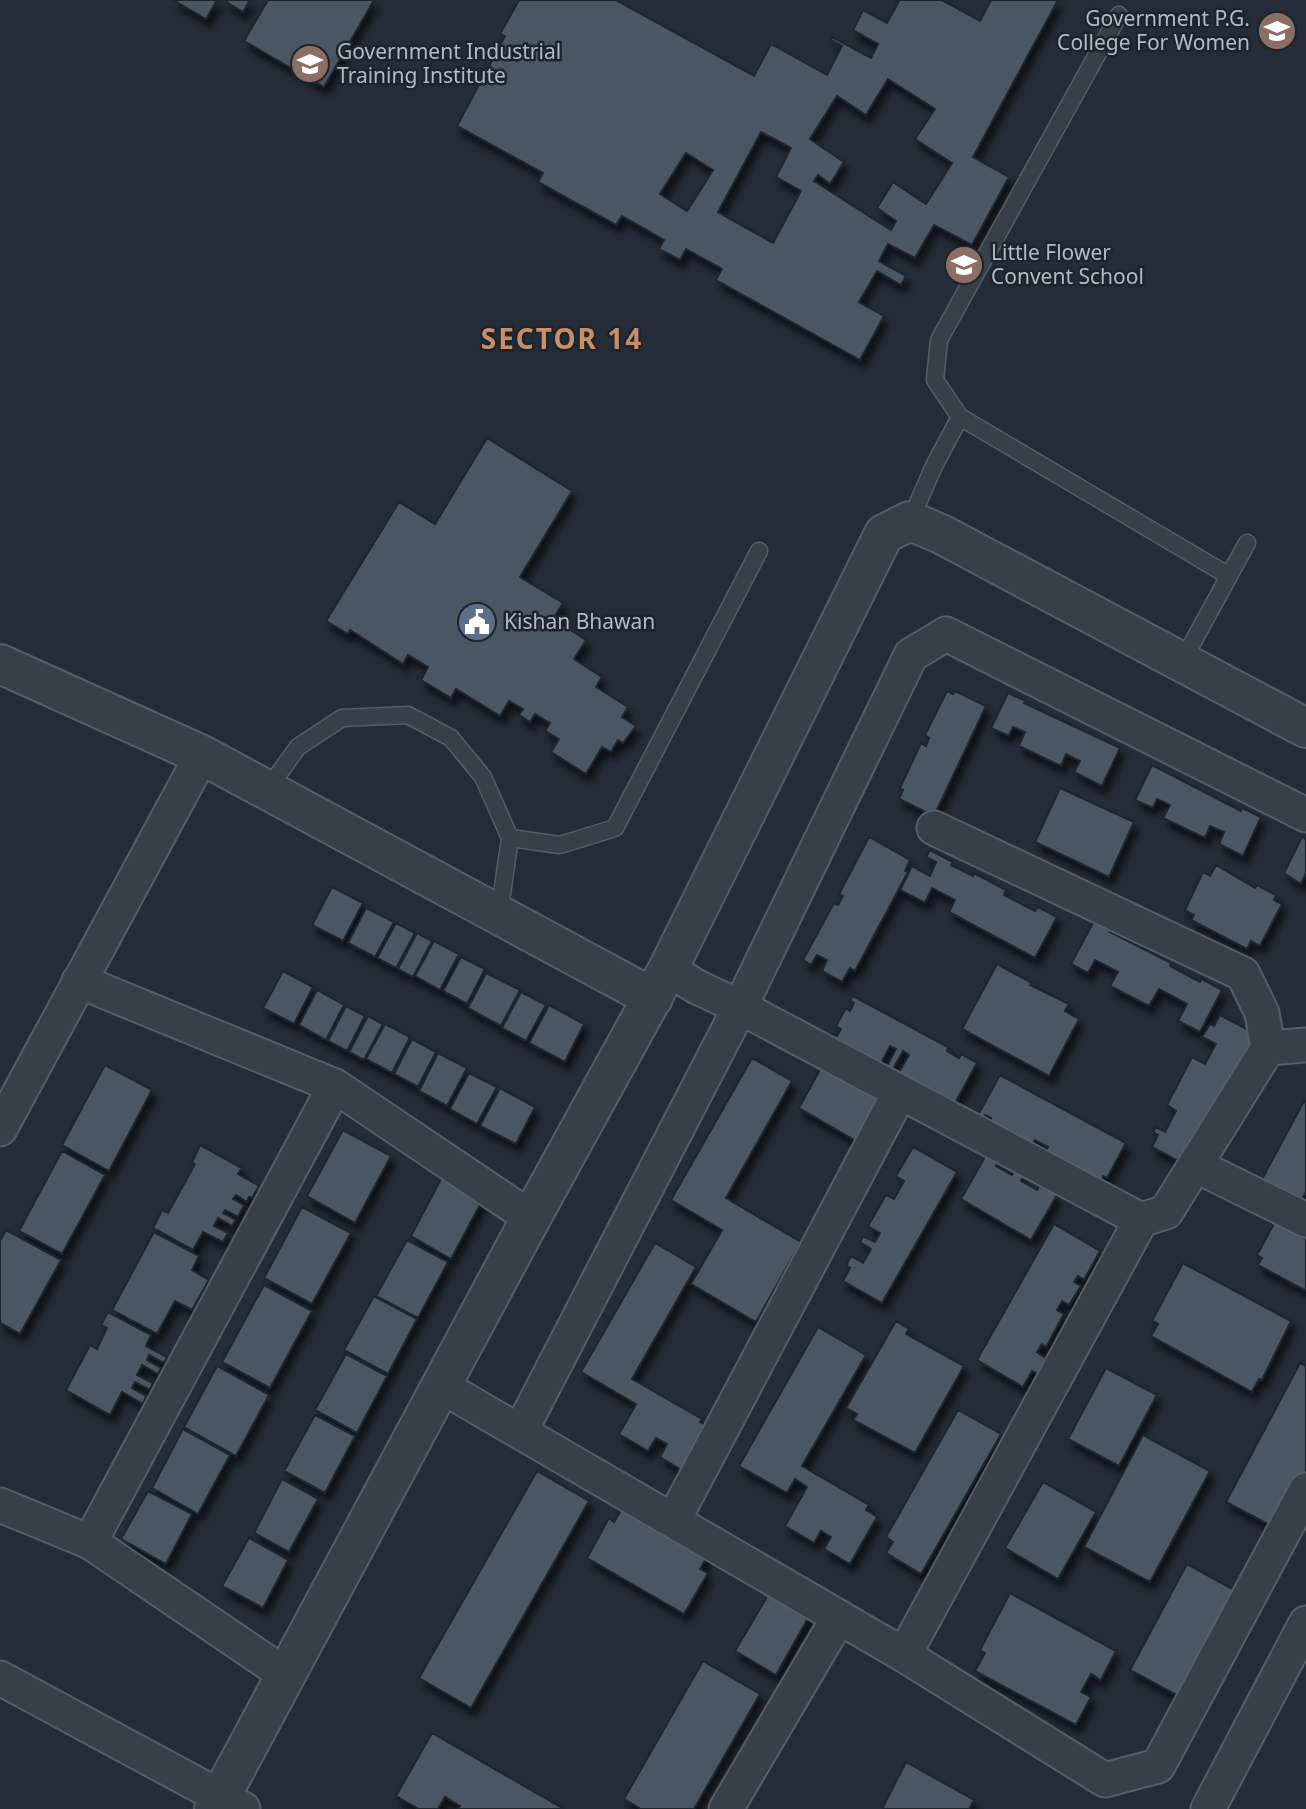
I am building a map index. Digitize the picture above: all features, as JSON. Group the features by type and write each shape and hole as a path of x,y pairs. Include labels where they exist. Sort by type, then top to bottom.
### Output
{"street":[{"path":"0,1678 226,1805 286,1675 660,984 884,534 910,521 941,534 1306,729"},
{"path":"520,1432 740,1007 911,655 946,634 1306,815"},
{"path":"0,664 202,755 499,915 660,984 697,987 740,1007 1141,1220"},
{"path":"0,1129 202,755"},
{"path":"904,1655 1141,1220 1166,1212 1268,1048 1262,1013 1243,974 934,828"},
{"path":"79,981 335,1086 531,1218"},
{"path":"1268,1048 1306,1045"},
{"path":"90,1542 335,1086"},
{"path":"673,1521 900,1092"},
{"path":"1195,1165 1306,1220"},
{"path":"441,1386 904,1655 1105,1780 1158,1766 1306,1490"},
{"path":"0,1505 90,1542 286,1675"},
{"path":"726,1809 839,1617"},
{"path":"1209,1809 1306,1623"}],"lane":[{"path":"1119,15 939,340 935,380 960,417 1229,576"},
{"path":"910,521 934,466 960,417"},
{"path":"1182,662 1247,543"},
{"path":"510,838 560,845 615,828 759,551"},
{"path":"267,790 298,747 342,718 408,715 451,738 483,776 510,838 499,915"}],"building":[{"path":"173,0 217,0 206,19"},
{"path":"250,0 243,12 226,2"},
{"name":"Government Industrial Training Institute","path":"268,0 374,0 324,87 244,41"},
{"path":"519,0 616,0 754,76 771,44 827,75 842,46 831,40 832,37 871,58 878,44 853,30 863,10 887,23 899,1 896,0 942,0 980,21 991,0 1058,0 973,157 1009,177 972,245 934,225 915,258 888,244 879,261 906,276 901,285 877,271 859,302 884,316 860,360 716,280 722,269 686,249 680,260 659,249 664,240 622,216 616,225 538,182 543,173 457,126 505,36 500,34","holes":["888,79 935,109 915,139 952,163 926,204 893,182 877,208 896,221 891,230 814,181 818,175 830,184 844,162 810,139 837,96 866,115","761,132 791,148 776,177 801,191 773,243 718,212","686,153 713,170 687,211 660,194"]},
{"path":"487,438 572,491 520,577 563,603 553,619 586,640 574,659 602,677 596,687 628,707 622,717 636,726 623,743 618,740 611,752 602,747 586,774 551,752 559,739 545,731 550,723 535,714 530,722 519,715 523,709 509,701 500,716 456,689 451,698 421,680 428,667 408,655 403,664 350,630 348,634 326,621 399,502 435,524"},
{"path":"947,691 953,694 955,691 986,706 934,816 899,799 903,790 900,788 921,743 926,746 929,738 925,735"},
{"path":"1008,693 1120,748 1102,786 1074,772 1080,761 1066,754 1061,766 1019,746 1025,732 1013,727 1009,736 991,728"},
{"path":"1152,765 1241,811 1242,808 1261,817 1243,856 1219,844 1224,832 1210,826 1205,838 1163,818 1170,805 1157,799 1153,808 1135,800"},
{"path":"1060,788 1134,822 1109,877 1035,842"},
{"path":"869,837 910,860 905,871 908,872 855,971 850,968 842,982 822,971 827,960 817,955 811,965 803,960 834,903 838,905 843,896 839,894"},
{"path":"1302,837 1306,839 1306,873 1301,884 1284,873"},
{"path":"930,850 953,862 951,865 973,876 974,873 1006,890 1004,895 1035,911 1038,907 1057,917 1035,958 949,912 955,900 932,888 925,903 900,890 912,866 930,876 936,862 926,857"},
{"path":"1216,865 1255,888 1257,885 1276,895 1274,900 1282,904 1260,946 1251,941 1247,949 1191,920 1194,915 1185,910 1203,872 1210,876"},
{"path":"332,887 363,903 343,941 312,925"},
{"path":"366,908 394,922 375,957 348,943"},
{"path":"1094,921 1171,963 1170,966 1222,990 1200,1032 1178,1021 1187,1004 1159,989 1149,1006 1110,986 1118,972 1095,960 1088,973 1071,964"},
{"path":"396,923 415,933 396,968 377,958"},
{"path":"417,933 432,941 413,977 398,969"},
{"path":"434,941 459,954 440,990 415,976"},
{"path":"461,957 485,969 467,1004 443,991"},
{"path":"997,964 1032,983 1030,985 1069,1004 1065,1011 1079,1019 1049,1076 962,1029"},
{"path":"283,971 313,987 294,1024 263,1008"},
{"path":"486,973 520,990 501,1026 468,1008"},
{"path":"317,990 344,1005 326,1040 299,1025"},
{"path":"521,992 546,1005 526,1041 502,1028"},
{"path":"853,996 948,1047 947,1051 959,1058 961,1054 977,1063 955,1103 899,1072 909,1055 903,1051 893,1069 887,1066 896,1049 890,1046 881,1063 831,1036 837,1036 841,1029 836,1026 846,1008 850,1011 854,1003 850,1000"},
{"path":"549,1005 584,1024 565,1062 529,1043"},
{"path":"346,1006 365,1016 347,1051 328,1041"},
{"path":"1220,1015 1260,1036 1189,1167 1152,1147 1158,1135 1153,1132 1156,1127 1165,1132 1176,1111 1167,1105 1192,1057 1205,1064 1216,1044 1202,1037 1210,1024 1214,1026"},
{"path":"368,1016 383,1024 364,1060 349,1052"},
{"path":"385,1024 410,1037 392,1073 366,1059"},
{"path":"412,1039 436,1052 418,1087 394,1074"},
{"path":"438,1053 467,1068 447,1106 419,1091"},
{"path":"752,1058 792,1081 726,1198 801,1242 756,1322 691,1284 722,1230 671,1200"},
{"path":"105,1065 152,1090 109,1171 62,1145"},
{"path":"822,1066 886,1103 863,1145 799,1108"},
{"path":"469,1073 497,1087 477,1124 450,1109"},
{"path":"1000,1075 1126,1143 1107,1178 1103,1176 1100,1183 1045,1153 1048,1147 1035,1140 1032,1146 989,1123 991,1118 985,1115 982,1120 977,1117"},
{"path":"500,1088 535,1107 516,1144 480,1126"},
{"path":"1304,1101 1306,1192 1299,1204 1260,1183"},
{"path":"343,1130 391,1156 355,1223 307,1196"},
{"path":"200,1145 242,1168 238,1174 259,1186 247,1202 236,1195 233,1199 244,1205 238,1217 225,1210 223,1213 236,1220 232,1226 218,1218 214,1226 228,1233 223,1242 203,1232 193,1250 153,1228 162,1210 168,1213 195,1164 192,1162"},
{"path":"913,1147 957,1172 882,1303 843,1281 850,1268 846,1266 851,1256 863,1263 871,1249 860,1242 863,1236 875,1242 880,1233 868,1226 886,1195 894,1199 904,1181 896,1176"},
{"path":"62,1151 105,1175 62,1254 19,1231"},
{"path":"986,1155 998,1162 996,1166 1012,1175 1014,1171 1024,1176 1021,1181 1037,1190 1040,1185 1057,1195 1031,1240 961,1199"},
{"path":"442,1177 483,1199 451,1259 411,1236"},
{"path":"302,1207 351,1233 312,1304 264,1278"},
{"path":"1275,1222 1306,1238 1306,1291 1258,1265 1262,1258 1257,1255"},
{"path":"1054,1224 1100,1251 1084,1280 1078,1276 1074,1282 1081,1286 1069,1305 1062,1301 1057,1310 1064,1314 1046,1347 1042,1344 1037,1352 1048,1360 1040,1375 1032,1371 1023,1387 977,1360"},
{"path":"6,1230 61,1260 20,1334 0,1323 0,1241"},
{"path":"154,1232 199,1256 192,1270 209,1280 192,1310 175,1301 157,1334 112,1310"},
{"path":"407,1240 448,1262 418,1318 376,1296"},
{"path":"655,1243 696,1267 632,1379 702,1419 700,1422 710,1428 685,1472 660,1457 667,1444 656,1438 648,1451 619,1434 636,1404 581,1372"},
{"path":"1183,1263 1291,1321 1262,1380 1259,1379 1252,1392 1151,1336 1158,1324 1152,1321"},
{"path":"264,1285 312,1311 270,1388 222,1362"},
{"path":"374,1296 417,1319 388,1374 344,1350"},
{"path":"108,1312 151,1335 146,1346 167,1357 164,1363 149,1355 147,1360 161,1368 158,1374 142,1365 137,1375 153,1383 150,1390 135,1382 132,1388 146,1396 143,1404 122,1392 110,1415 66,1390 90,1345 97,1349 107,1328 101,1325"},
{"path":"896,1321 909,1329 906,1334 964,1366 915,1453 853,1420 857,1414 846,1408"},
{"path":"818,1327 866,1355 802,1466 869,1505 866,1510 877,1517 850,1564 824,1549 831,1537 821,1531 814,1543 785,1526 807,1487 795,1479 787,1493 739,1466"},
{"path":"346,1354 387,1376 357,1433 315,1410"},
{"path":"1300,1363 1306,1366 1306,1479 1279,1530 1226,1502"},
{"path":"217,1366 269,1395 236,1456 184,1427"},
{"path":"1106,1368 1157,1395 1119,1466 1068,1439"},
{"path":"958,1410 1001,1434 921,1574 886,1553 893,1542 886,1537"},
{"path":"315,1415 355,1436 325,1493 284,1471"},
{"path":"183,1429 230,1455 198,1514 152,1488"},
{"path":"1143,1435 1210,1471 1150,1582 1084,1547"},
{"path":"537,1471 589,1501 471,1708 419,1678"},
{"path":"282,1479 318,1499 289,1552 254,1533"},
{"path":"1043,1482 1096,1512 1058,1579 1005,1548"},
{"path":"148,1491 192,1514 166,1564 121,1539"},
{"path":"624,1505 713,1546 700,1569 708,1573 684,1614 587,1558 609,1518 614,1522"},
{"path":"249,1538 288,1560 263,1608 222,1586"},
{"path":"1187,1564 1247,1597 1191,1703 1130,1670"},
{"path":"771,1590 811,1613 776,1675 735,1651"},
{"path":"1010,1593 1116,1651 1101,1680 1091,1674 1081,1692 1091,1697 1076,1725 975,1671 985,1653 980,1650"},
{"path":"703,1661 760,1694 694,1809 641,1809 624,1799"},
{"path":"432,1733 564,1809 458,1809 460,1806 445,1797 438,1809 419,1809 396,1796"},
{"path":"906,1762 974,1800 969,1809 882,1809"}],"place":[{"name":"Government P.G. College For Women","path":"1277,31"},
{"name":"Government Industrial Training Institute","path":"310,64"},
{"name":"Little Flower Convent School","path":"964,265"},
{"name":"Kishan Bhawan","path":"477,622"}],"district":[{"name":"SECTOR 14","path":"562,339"}]}
